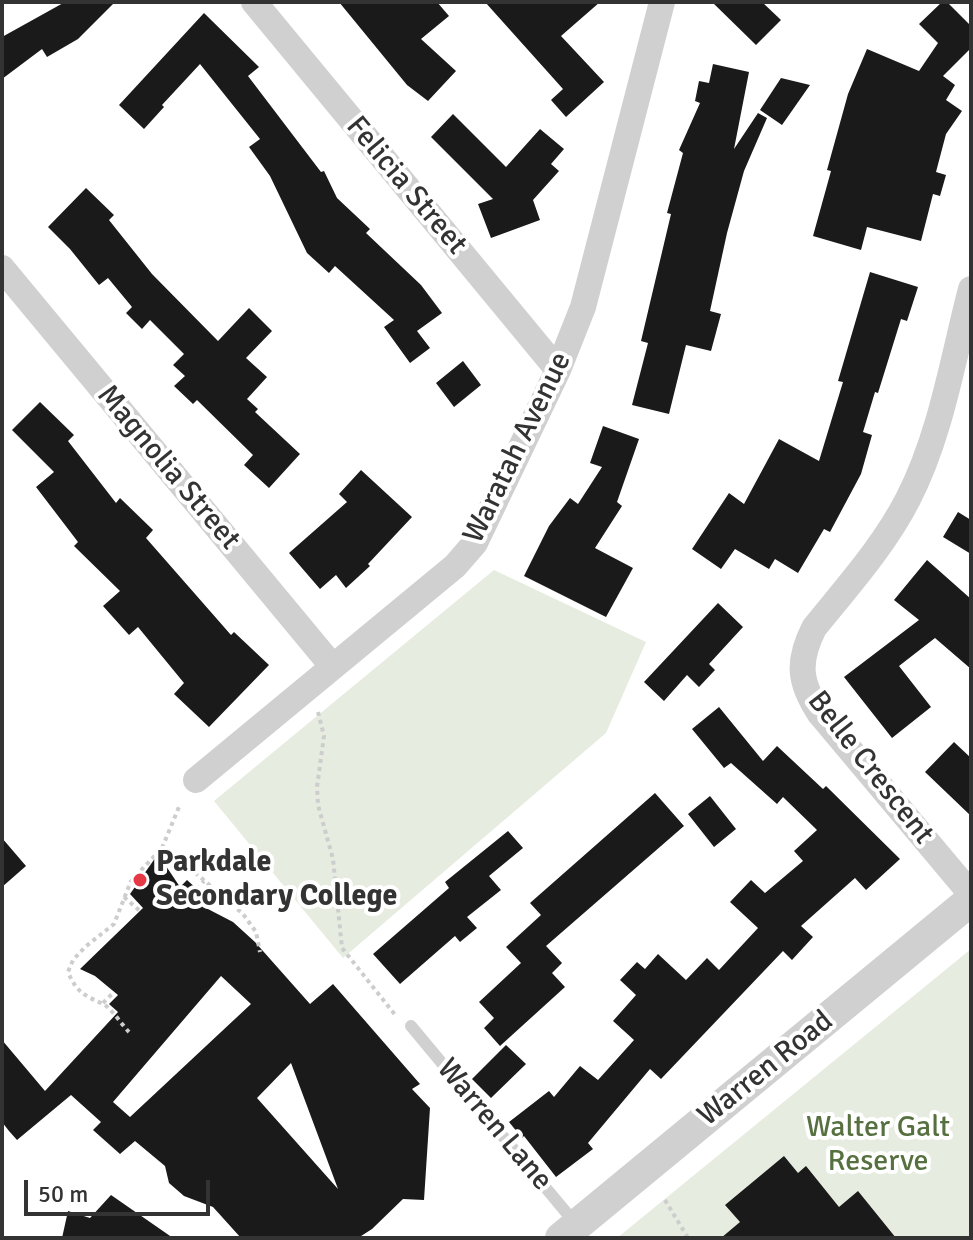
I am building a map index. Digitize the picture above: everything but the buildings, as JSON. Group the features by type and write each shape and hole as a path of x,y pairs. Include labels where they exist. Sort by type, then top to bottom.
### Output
{"street":[{"name":"Felicia Street","path":"254,2 558,370"},
{"name":"Waratah Avenue","path":"196,780 466,555 475,543 558,370 583,307 662,2"},
{"name":"Magnolia Street","path":"2,268 333,667"},
{"name":"Belle Crescent","path":"971,289 921,473 892,528 814,628 801,663 805,687 820,714 971,897"},
{"name":"Warren Road","path":"569,1232 971,897"}],"lane":[{"name":"Warren Lane","path":"411,1026 569,1232"}],"path":[{"path":"306,689 322,721 324,736 317,787 318,805 333,859 342,948 398,1019"},
{"path":"129,1032 103,1003 83,996 68,972 73,960 114,924 131,881 162,848 179,807"},
{"path":"162,848 243,914 256,932 260,952"},
{"path":"197,889 204,881"},
{"path":"124,897 140,911"},
{"path":"103,1003 114,992"},
{"path":"665,1200 688,1238"}],"green space":[{"path":"494,570 646,642 606,733 343,958 214,801"},
{"name":"Walter Galt Reserve","path":"971,949 971,1238 617,1238 666,1198"}],"place":[{"name":"Parkdale Secondary College","path":"140,880"}]}
